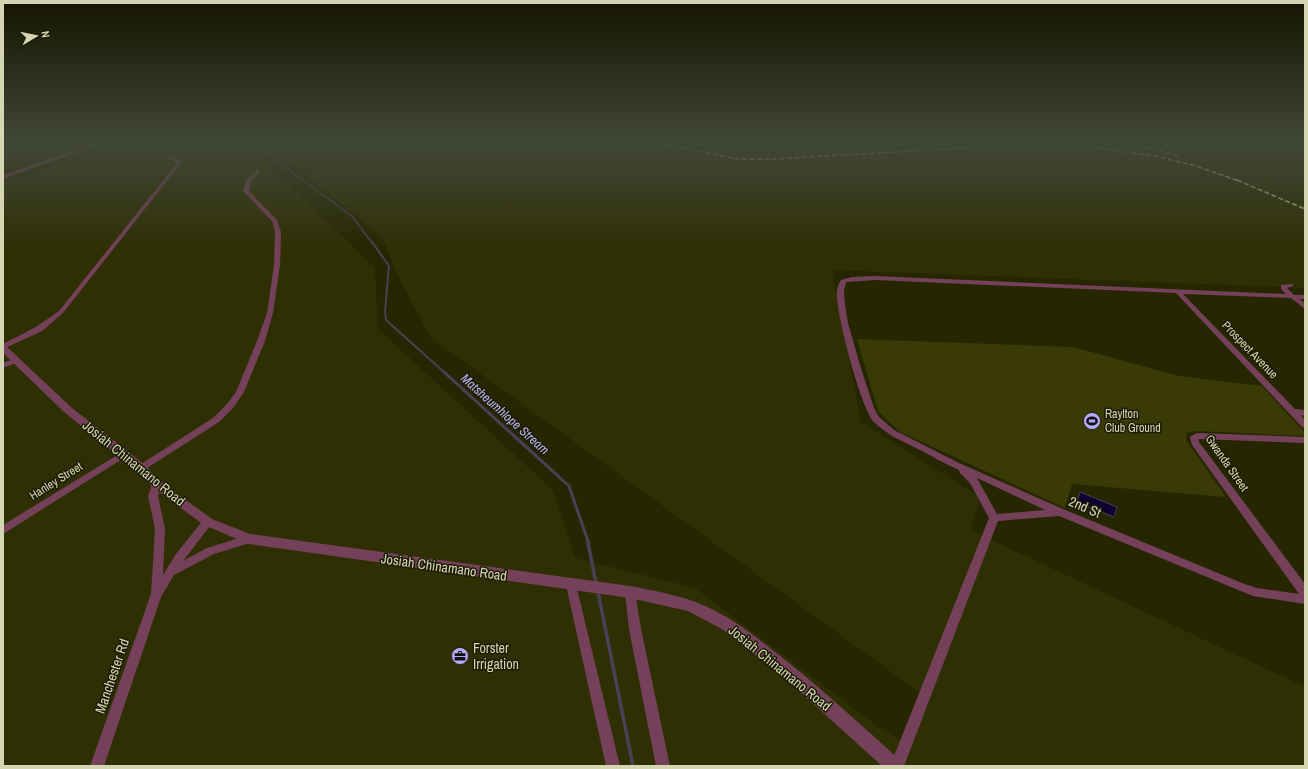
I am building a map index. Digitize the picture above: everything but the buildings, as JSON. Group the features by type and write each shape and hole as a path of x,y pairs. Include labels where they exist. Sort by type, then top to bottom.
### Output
{"street":[{"path":"3,347 39,329 60,312 166,180"},
{"path":"141,468 216,420 230,406 240,392 262,341 270,313 275,278 278,232 275,222 246,191 250,180"},
{"name":"2nd St","path":"1305,296 1178,292 875,278 848,279 841,284 839,294 848,338 870,408 876,419 891,432 956,465 1060,512 1257,593 1305,599"},
{"path":"1291,285 1283,286 1284,290 1305,307"},
{"name":"Prospect Avenue","path":"1178,292 1305,425"},
{"name":"Josiah Chinamano Road","path":"3,347 68,410 141,468 156,484 208,522 249,539 630,592 679,603 721,621 741,634 800,681 894,766"},
{"path":"3,366 16,360"},
{"path":"1293,412 1305,413"},
{"name":"Gwanda Street","path":"1305,440 1209,436 1197,436 1194,438 1195,443 1305,593"},
{"name":"Hanley Street","path":"3,530 124,454"},
{"path":"897,766 994,518 974,481 956,465"},
{"path":"156,484 153,496 160,529 156,595"},
{"path":"994,518 1060,512"},
{"path":"156,595 194,538 208,522"},
{"path":"171,572 211,551 249,539"},
{"path":"574,585 613,766"},
{"path":"630,592 635,629 663,766"},
{"name":"Manchester Rd","path":"97,766 156,595"}],"shaded area":[{"path":"9,180 284,180 375,268 378,329 553,490 575,558 695,588 881,729 908,744 930,700 430,337 398,276 382,237 312,180 1305,180 1305,288 832,270 861,422 980,497 970,530 1305,687 1305,766 3,766 3,182"},
{"name":"Raylton Club Ground","path":"857,339 1073,347 1179,376 1262,386 1305,433 1305,436 1197,431 1186,433 1186,440 1226,497 1072,484 1065,508 900,432 878,411"},
{"path":"1080,492 1117,507 1114,517 1077,502"}],"waterway":[{"name":"Matsheumhlope Stream","path":"302,180 353,217 372,243"},
{"name":"Matsheumhlope Stream","path":"372,242 389,266 385,311 386,320 445,373"},
{"name":"Matsheumhlope Stream","path":"444,372 569,486 589,544"},
{"name":"Matsheumhlope Stream","path":"588,543 596,583"},
{"name":"Matsheumhlope Stream","path":"598,592 633,766"}],"railway":[{"path":"1236,180 1240,181"},
{"path":"1240,181 1305,209"}],"place":[{"name":"Raylton Club Ground","path":"1092,421"},
{"name":"Forster Irrigation","path":"460,656"}]}
